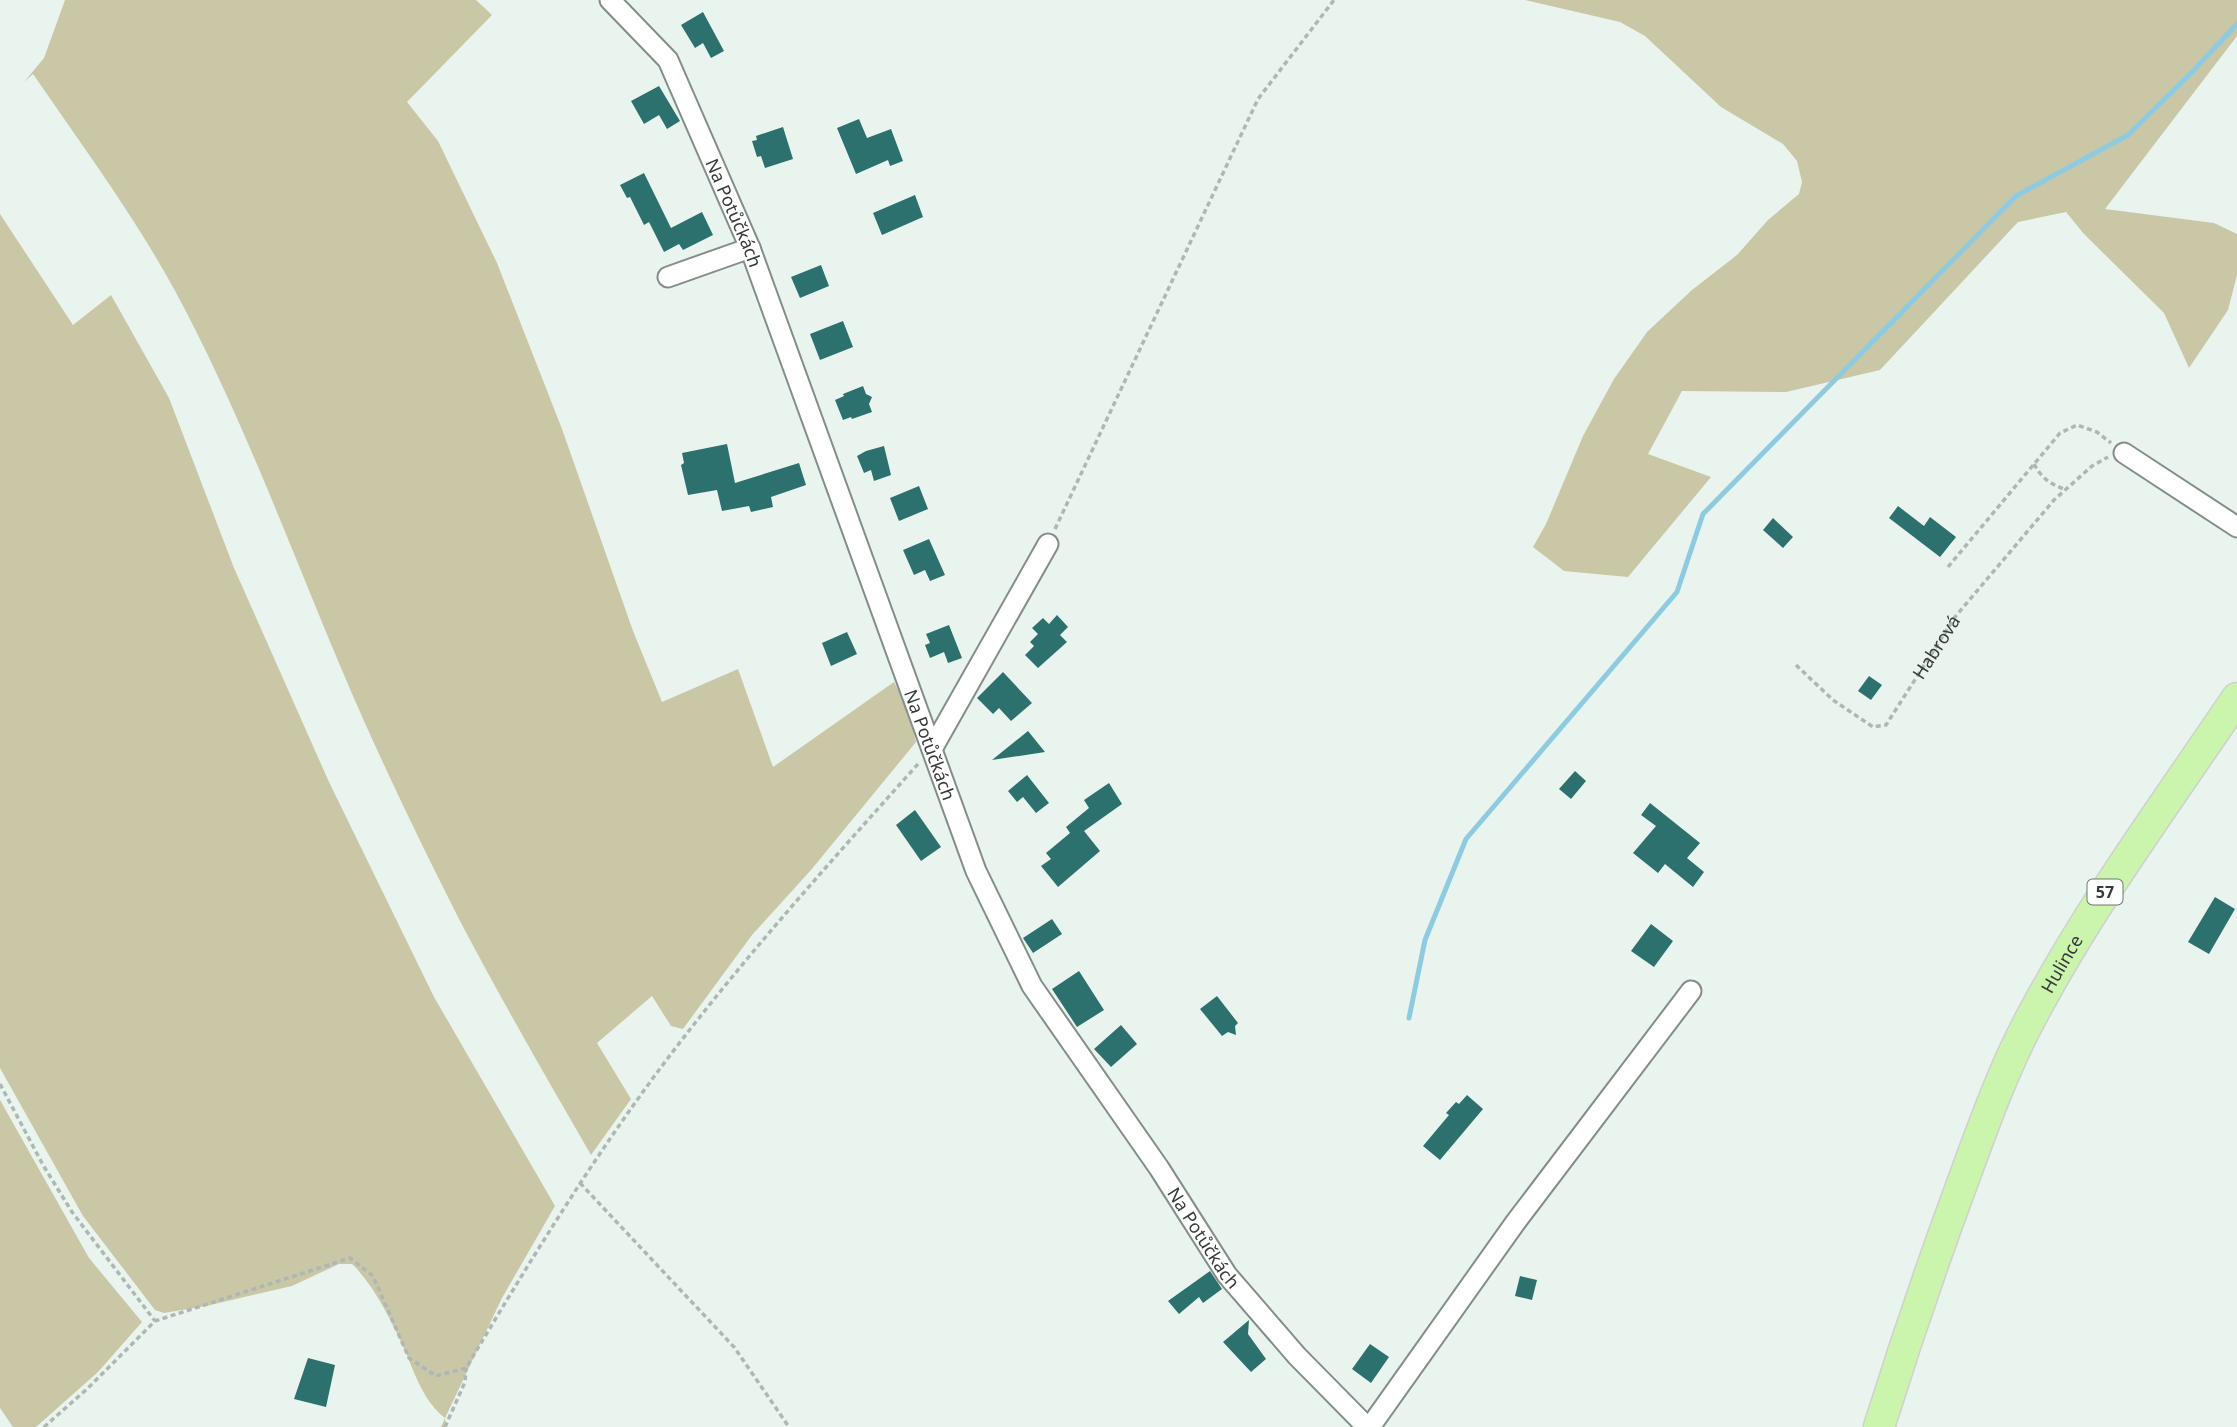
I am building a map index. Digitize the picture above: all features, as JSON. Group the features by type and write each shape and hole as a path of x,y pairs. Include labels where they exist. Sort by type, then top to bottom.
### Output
{"main road":[{"name":"Hulince","path":"1879,1427 1993,1098 2032,1016 2071,946 2122,866 2237,698"}],"street":[{"name":"Na Potůčkách","path":"610,0 668,60 750,248 976,872 1032,986 1159,1168 1227,1275 1297,1356 1368,1427 1515,1223 1691,991"},
{"path":"668,278 750,248"},
{"path":"2124,453 2237,527"},
{"path":"932,749 1048,544"}],"path":[{"path":"1048,544 1258,99 1334,0"},
{"path":"1948,567 2060,433 2077,425 2096,432 2124,453"},
{"name":"Habrová","path":"1796,665 1833,700 1873,727 1886,725 1955,617 2036,520 2092,466 2110,456 2124,453"},
{"path":"2034,464 2049,483 2066,490"},
{"path":"445,1427 466,1382 466,1368 526,1267 580,1183 671,1054 771,929 932,749"},
{"path":"0,1084 43,1165 72,1212 155,1321"},
{"path":"580,1183 734,1347 789,1427"},
{"path":"44,1427 87,1390 155,1321 350,1258 373,1276 409,1358 436,1376 466,1368"}],"shaded area":[{"path":"65,0 476,0 492,15 407,102 438,141 497,263 562,429 633,631 662,702 738,669 773,767 894,682 908,709 916,742 811,870 752,935 683,1029 671,1026 652,996 597,1043 631,1099 591,1155 475,949 410,821 341,667 250,448 174,289 124,206 33,74 24,82 44,58"},
{"path":"1525,0 2237,0 2237,36 2105,209 2214,223 2237,234 2237,275 2228,310 2189,368 2164,313 2084,234 2066,212 2018,222 1880,370 1786,392 1682,391 1648,454 1711,477 1628,577 1564,571 1533,547 1546,524 1583,436 1614,379 1647,332 1692,290 1737,255 1768,220 1799,194 1802,182 1797,161 1783,144 1721,107 1645,36 1620,22"},
{"path":"0,214 73,325 111,295 169,398 234,568 329,782 434,997 555,1206 502,1298 445,1418 426,1397 383,1306 352,1264 339,1264 292,1286 206,1306 164,1313 155,1310 83,1216 0,1068"},
{"path":"0,1100 89,1258 142,1322 98,1372 36,1427 13,1427 0,1408"}],"building":[{"path":"703,12 724,51 711,58 703,43 695,48 681,25"},
{"path":"659,86 680,121 667,129 659,115 644,124 631,101"},
{"path":"859,119 867,138 891,129 903,161 890,166 888,160 856,174 837,128"},
{"path":"783,127 793,159 765,168 761,156 757,157 752,141 757,140 756,136"},
{"path":"644,173 671,228 702,212 713,235 683,250 679,244 664,252 649,222 644,225 630,197 627,198 620,185"},
{"path":"915,195 923,217 882,235 873,213"},
{"path":"821,265 829,286 800,298 791,277"},
{"path":"843,321 853,347 820,360 810,334"},
{"path":"863,386 866,394 872,397 869,404 872,412 843,420 835,400"},
{"path":"727,444 735,483 799,463 806,485 771,497 773,507 751,512 749,506 722,511 717,490 688,495 681,465 684,463 682,453"},
{"path":"884,446 891,475 874,481 871,470 864,473 857,456"},
{"path":"919,486 928,509 899,521 890,498"},
{"path":"1898,506 1924,526 1930,517 1956,537 1940,557 1889,518"},
{"path":"1773,518 1793,537 1783,548 1763,530"},
{"path":"929,539 945,575 930,581 925,570 914,575 903,550"},
{"path":"1057,615 1068,627 1060,635 1067,642 1038,668 1025,655 1034,646 1030,642 1038,634 1032,628 1043,618 1049,624"},
{"path":"949,625 962,658 948,663 944,652 930,658 925,645 930,643 926,634"},
{"path":"847,632 857,654 831,666 822,643"},
{"path":"1003,672 1032,703 1011,721 999,708 993,714 977,698"},
{"path":"1869,676 1882,685 1871,700 1858,691"},
{"path":"1028,731 1045,752 992,760"},
{"path":"1575,771 1586,781 1571,799 1559,789"},
{"path":"1027,775 1049,803 1036,813 1023,797 1017,802 1008,791"},
{"path":"1109,783 1122,804 1084,831 1100,851 1058,887 1041,866 1051,859 1046,853 1070,833 1066,827 1089,808 1084,800"},
{"path":"1650,803 1700,843 1687,858 1704,872 1693,887 1665,864 1658,873 1633,853 1656,826 1641,815"},
{"path":"915,810 941,847 921,861 896,825"},
{"path":"2215,897 2235,909 2209,954 2188,942"},
{"path":"1052,919 1062,934 1033,953 1023,938"},
{"path":"1651,924 1673,941 1654,967 1631,951"},
{"path":"1079,971 1104,1010 1077,1027 1052,989"},
{"path":"1217,996 1238,1023 1235,1026 1236,1035 1228,1032 1222,1036 1200,1009"},
{"path":"1121,1025 1137,1044 1111,1067 1094,1049"},
{"path":"1467,1095 1483,1109 1440,1160 1423,1146 1449,1115 1446,1113"},
{"path":"1210,1271 1222,1289 1203,1303 1199,1297 1179,1314 1168,1301"},
{"path":"1520,1276 1537,1280 1532,1300 1515,1296"},
{"path":"1249,1320 1248,1334 1266,1359 1251,1372 1223,1342"},
{"path":"1370,1344 1389,1357 1371,1383 1352,1369"},
{"path":"308,1358 335,1365 326,1407 294,1399"}],"waterway":[{"path":"1409,1018 1425,940 1466,839 1677,592 1703,514 2016,196 2128,135 2237,24"}]}
